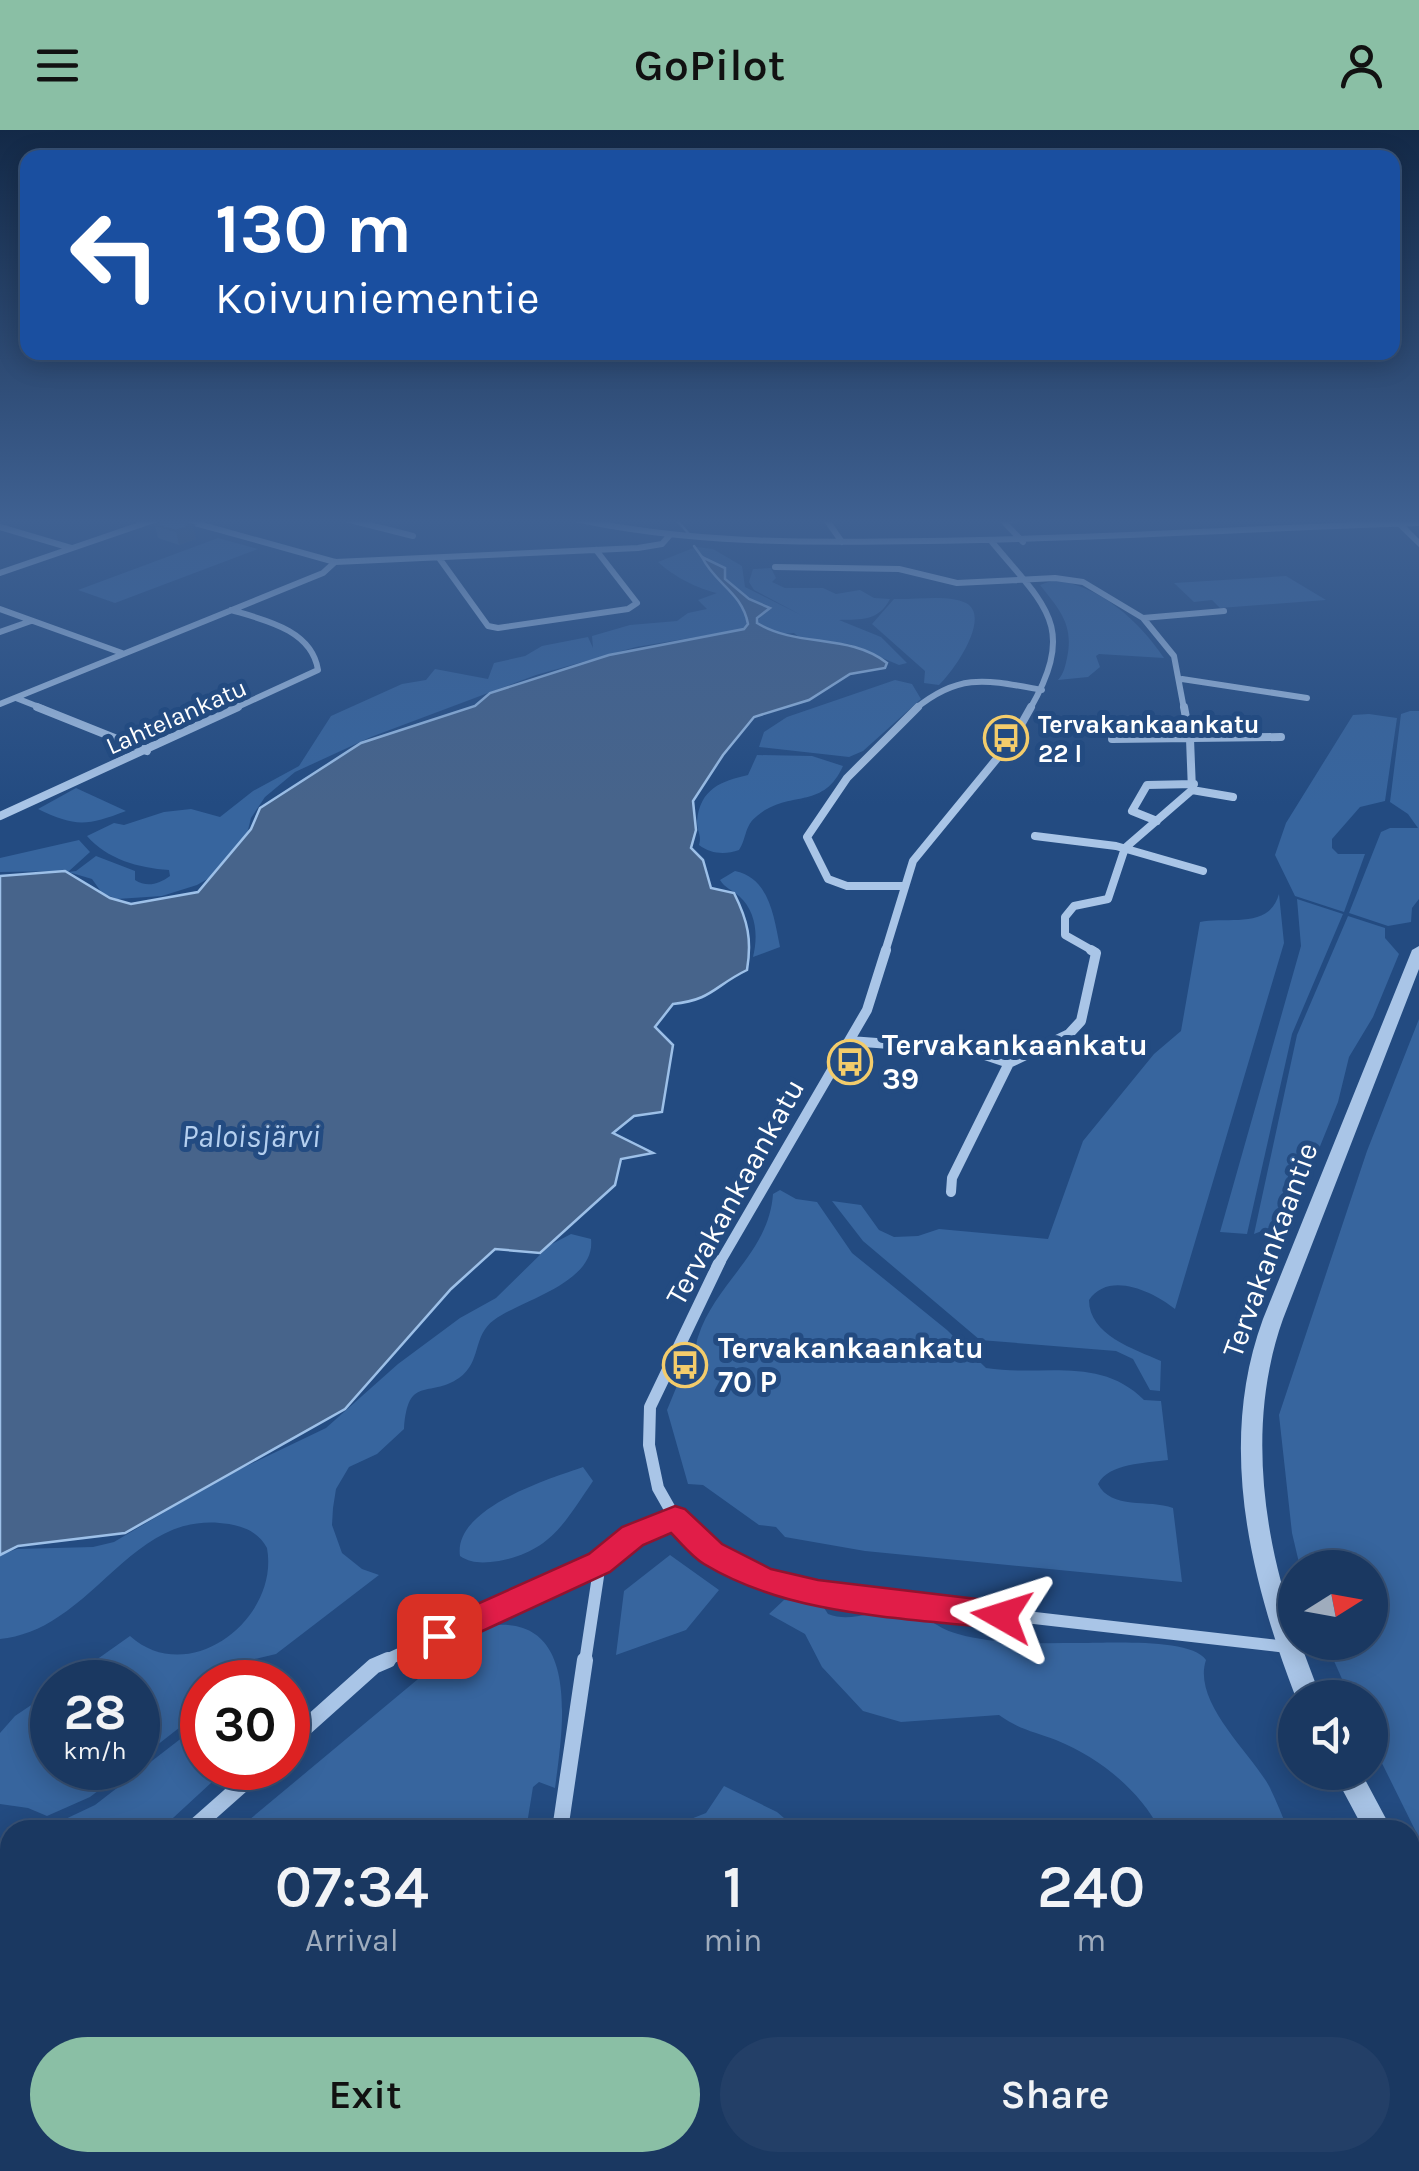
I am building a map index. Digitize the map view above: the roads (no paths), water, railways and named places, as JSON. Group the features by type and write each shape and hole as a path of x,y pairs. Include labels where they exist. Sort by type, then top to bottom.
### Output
{"street":[{"path":"14,613 123,654"},
{"path":"0,704 224,613"},
{"name":"Lahtelankatu","path":"0,816 318,670 318,661 289,628 242,613"},
{"path":"479,613 488,626 498,628 594,613"},
{"name":"Tervakankaankatu","path":"675,1518 658,1488 649,1444 650,1407 725,1251 850,1041 878,981 904,886 922,849 1013,739 1042,690 1052,666 1055,630 1046,613"},
{"path":"1135,613 1170,650 1182,679 1193,787"},
{"path":"1143,618 1198,613"},
{"path":"0,632 32,620"},
{"path":"1182,679 1307,698"},
{"path":"904,886 846,886 828,879 807,838 822,810 847,776 938,690 972,681 1042,690"},
{"path":"15,698 148,751"},
{"path":"1112,740 1281,736"},
{"path":"1157,820 1132,811 1147,785 1193,787 1232,797"},
{"path":"951,1192 952,1178 1009,1063 1069,1034 1081,1020 1096,953 1071,941 1062,928 1074,904 1108,899 1125,848 1193,787"},
{"path":"1035,836 1125,848 1203,871"},
{"name":"Tervakankaantie","path":"1278,1610 1254,1503 1252,1435 1258,1366 1419,950"},
{"path":"850,1041 970,1050 1009,1063"},
{"path":"310,1724 374,1666 600,1563 632,1536 675,1518 711,1554 766,1580 818,1593 1278,1646"},
{"path":"561,1820 600,1563"},
{"path":"201,1820 235,1790"},
{"path":"1356,1790 1372,1820"}],"water":[{"name":"Paloisjärvi","path":"745,613 763,613 757,623 773,631 856,648 887,663 885,668 850,674 809,700 754,717 693,801 696,830 691,848 703,860 711,888 734,893 748,931 747,970 696,999 673,1004 655,1027 673,1045 662,1112 634,1116 613,1133 653,1153 621,1159 615,1185 540,1253 495,1249 451,1289 345,1409 125,1533 18,1546 0,1555 0,876 65,871 110,898 131,904 198,892 251,829 260,808 361,743 475,706 490,693 609,655 744,629 748,624"}],"place":[{"name":"Tervakankaankatu 22 I","path":"1006,738"},
{"name":"Tervakankaankatu 39","path":"850,1062"},
{"name":"Tervakankaankatu 70 P","path":"685,1365"}]}
